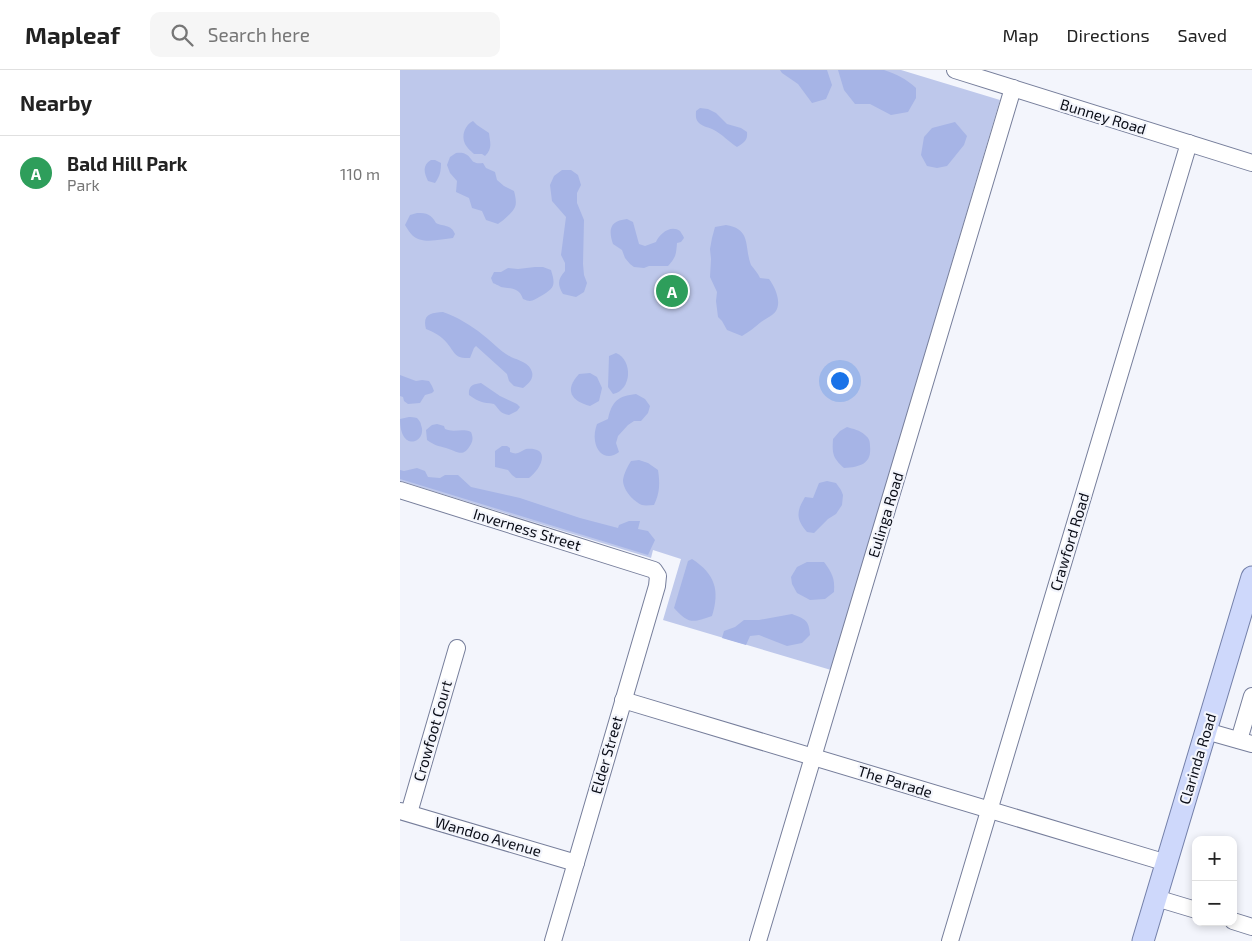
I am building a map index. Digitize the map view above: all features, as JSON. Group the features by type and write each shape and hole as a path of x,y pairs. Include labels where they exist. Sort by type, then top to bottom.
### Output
{"main road":[{"name":"Clarinda Road","path":"1143,941 1252,577"}],"street":[{"name":"Bunney Road","path":"955,70 1252,163"},
{"name":"Eulinga Road","path":"758,941 1013,88"},
{"name":"Crawford Road","path":"950,941 1189,143"},
{"name":"Inverness Street","path":"400,490 654,570"},
{"name":"Elder Street","path":"553,941 656,586 658,576 654,570"},
{"name":"Crowfoot Court","path":"404,812 457,648"},
{"path":"1206,731 1246,742 1252,696"},
{"name":"The Parade","path":"623,700 1167,863"},
{"name":"Wandoo Avenue","path":"404,812 576,863"},
{"path":"1156,898 1192,909"},
{"path":"1237,922 1252,927"}],"shaded area":[{"path":"400,70 901,70 1000,100 831,670 663,620 681,559 653,550 651,558 400,481"},
{"path":"780,70 827,70 832,85 826,99 812,103 798,84"},
{"path":"838,70 884,70 901,77 916,88 916,98 908,112 891,115 870,104 855,104 844,90"},
{"path":"700,108 716,113 727,124 747,132 745,141 737,147 717,132 701,124 696,116 696,111"},
{"path":"473,121 489,133 490,148 485,156 474,154 465,144 464,131"},
{"path":"955,122 967,136 964,145 947,166 937,168 927,166 921,155 924,137 932,128"},
{"path":"456,153 464,153 474,162 483,163 486,168 495,172 497,180 514,191 515,207 498,224 486,220 482,211 472,208 469,198 456,192 457,181 450,173 447,165 450,157"},
{"path":"431,160 441,163 440,173 435,183 428,181 425,172 426,164"},
{"path":"562,170 571,170 578,175 581,185 577,193 577,203 584,220 583,264 587,283 584,292 576,297 563,294 559,284 565,271 565,263 561,255 566,217 552,201 550,185 554,176"},
{"path":"417,213 428,215 436,223 447,226 455,234 453,238 426,241 416,238 405,225 410,215"},
{"path":"627,219 633,222 639,244 645,246 656,242 669,229 680,231 684,238 681,242 677,243 675,256 668,266 649,266 644,268 634,267 630,264 622,250 613,244 611,234 614,224"},
{"path":"726,225 740,230 746,240 751,265 760,278 769,279 778,297 776,312 742,336 727,330 718,317 717,292 710,277 710,249 715,227"},
{"path":"535,267 551,270 553,286 541,296 528,301 523,299 519,292 514,289 501,287 493,283 491,278 494,272 501,272 508,268"},
{"path":"443,312 469,325 507,355 526,364 532,372 530,381 523,388 514,386 509,381 507,374 476,346 470,358 456,355 442,338 426,329 425,320 428,315"},
{"path":"616,353 625,362 628,368 628,375 624,387 613,394 608,387 609,356"},
{"path":"590,373 597,377 602,388 599,401 590,406 574,398 571,390 574,380 579,374"},
{"path":"400,375 416,381 429,381 434,391 425,395 420,403 408,404 400,396"},
{"path":"481,383 520,407 509,415 501,412 494,404 479,401 469,395 469,389 472,386"},
{"path":"636,394 645,399 650,406 648,413 641,421 634,421 628,425 618,436 616,443 619,452 611,456 604,455 596,446 595,432 597,424 608,419 614,404 620,398"},
{"path":"417,418 421,423 421,436 413,442 408,441 404,437 401,430 400,419"},
{"path":"432,425 444,426 448,430 471,432 472,440 468,449 460,453 427,440 426,430"},
{"path":"847,427 863,433 867,437 870,443 870,452 867,461 864,463 855,467 844,468 834,455 833,439 840,431"},
{"path":"502,446 507,446 510,448 510,452 515,453 526,449 534,449 542,454 542,460 536,471 529,478 516,478 508,470 495,467 495,451"},
{"path":"639,460 648,463 658,470 659,488 654,505 639,503 629,495 623,484 624,475 631,461"},
{"path":"417,468 425,471 428,477 440,478 445,475 458,475 471,487 520,498 580,518 618,528 619,525 629,521 640,521 638,529 648,531 655,540 648,555 400,479 400,470"},
{"path":"827,481 836,483 841,490 843,495 842,505 836,514 814,533 807,532 799,519 800,507 805,497 813,498 819,483"},
{"path":"692,559 711,577 715,590 712,616 695,621 683,617 674,608 688,561"},
{"path":"807,562 824,562 831,573 834,592 825,599 810,600 797,593 792,584 791,577 797,567"},
{"path":"792,614 803,619 809,626 810,635 802,643 787,646 759,635 750,636 746,645 722,638 724,631 735,627 744,620 759,620"}],"place":[{"name":"Bald Hill Park","path":"672,291"}]}
